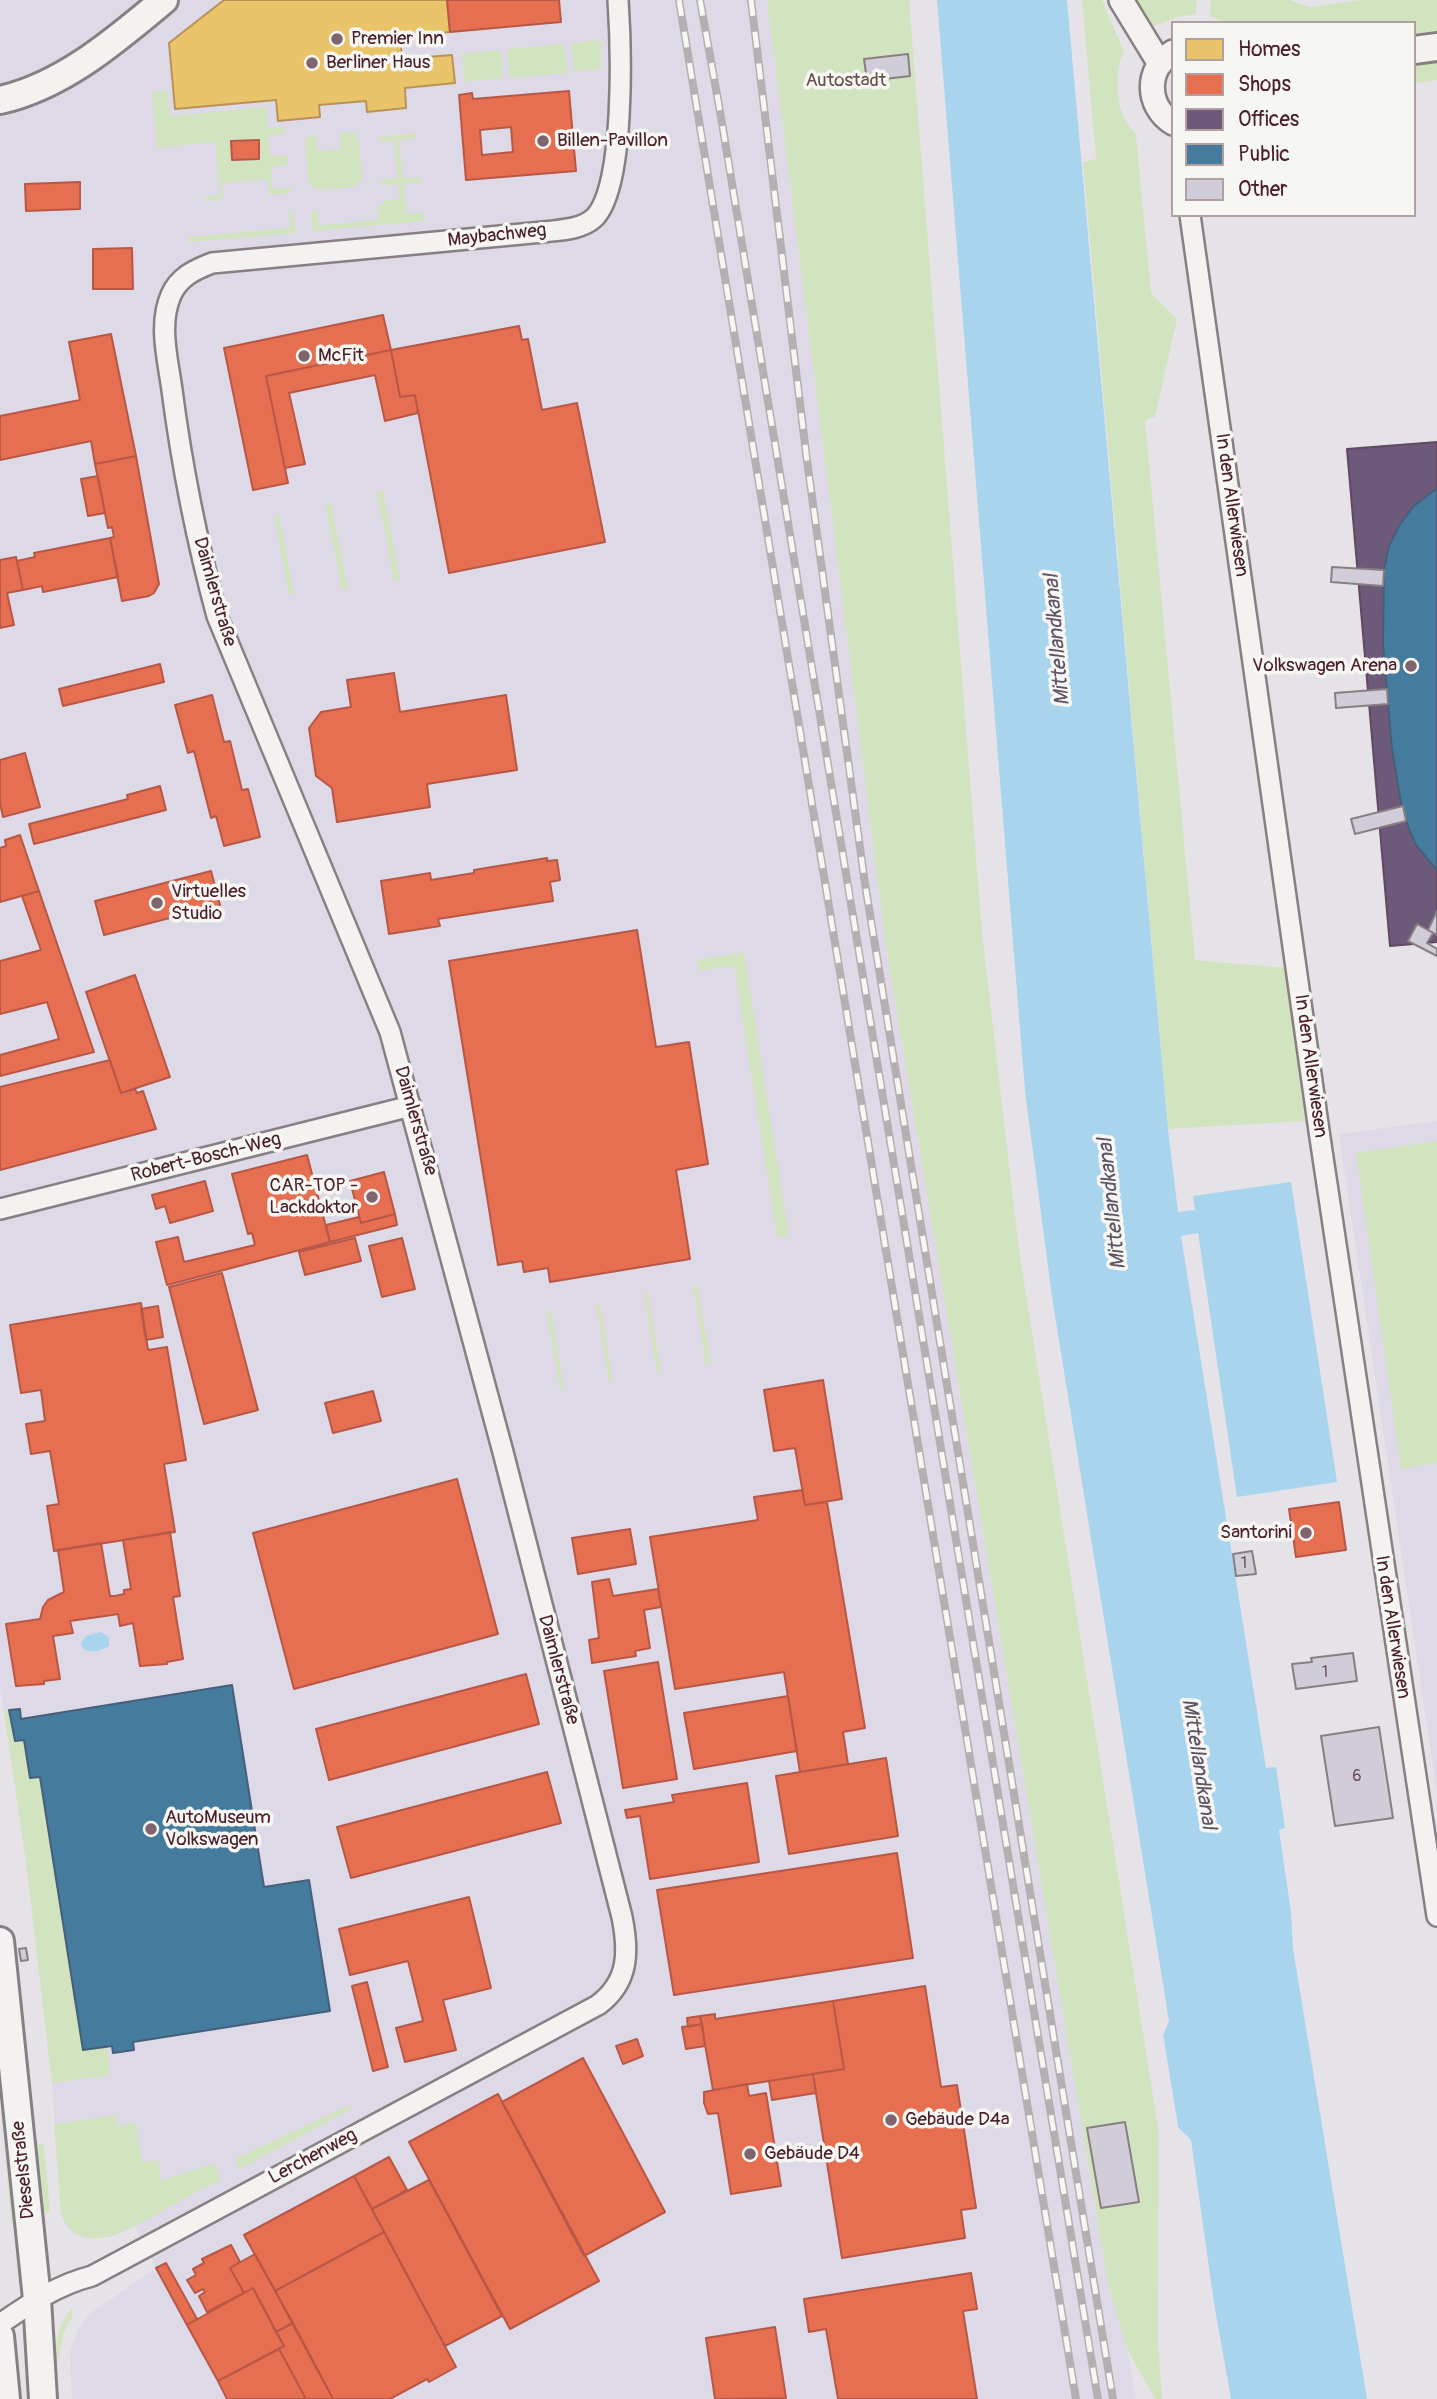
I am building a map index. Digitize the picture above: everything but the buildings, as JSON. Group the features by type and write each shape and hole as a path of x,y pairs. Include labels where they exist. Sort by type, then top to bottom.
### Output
{"main road":[{"path":"0,100 16,96 56,78 115,41 164,0"},
{"path":"1416,50 1437,47"},
{"name":"Dieselstraße","path":"0,1941 37,2299 43,2399"},
{"path":"0,2336 6,2399"}],"street":[{"name":"Maybachweg","path":"180,281 197,269 231,260 387,248 543,232 584,225 596,217 607,195 612,170 619,122 622,66 618,0"},
{"path":"1121,0 1166,58 1153,78 1153,96 1160,111 1171,121"},
{"name":"In den Allerwiesen","path":"1190,217 1319,1131 1437,1916"},
{"name":"Daimlerstraße","path":"180,281 171,295 164,331 177,431 197,538 217,616 390,1032 503,1452 622,1917 627,1949 625,1970 620,1980"},
{"name":"Robert-Bosch-Weg","path":"0,1209 411,1106"},
{"name":"Lerchenweg","path":"0,2324 37,2299 73,2281 92,2276 598,2005 607,1998 620,1980"}],"shaded area":[{"path":"0,0 767,0 886,947 1108,2284 1127,2349 1136,2399 72,2399 71,2349 79,2327 88,2315 156,2268 135,2226 111,2237 84,2238 72,2232 61,2213 52,2083 26,1861 0,1687"},
{"path":"1437,1121 1437,1793 1339,1134"}],"green space":[{"name":"Autostadt","path":"767,0 909,0 982,933 1019,1250 1159,2134 1158,2341 1162,2399 1155,2399 1127,2349 1108,2284 886,947"},
{"path":"1082,0 1102,0 1124,52 1119,67 1118,91 1124,118 1136,135 1151,293 1177,319 1155,417 1145,420 1195,960 1285,968 1305,1121 1168,1129 1083,162 1096,159"},
{"path":"1137,0 1197,0 1196,14 1180,16 1154,26 1137,6"},
{"path":"1211,0 1290,0 1309,7 1360,0 1437,0 1437,37 1416,40 1416,21 1221,21 1210,16"},
{"path":"601,40 601,69 574,72 571,43"},
{"path":"564,44 567,73 510,78 507,49"},
{"path":"501,50 503,78 464,82 462,54"},
{"path":"1437,59 1437,80 1416,83 1416,63"},
{"path":"167,91 170,116 266,107 268,129 285,127 285,134 268,136 270,156 287,155 288,165 271,167 273,189 290,188 291,193 270,195 268,179 222,184 223,199 206,201 206,196 220,195 215,142 157,148 152,92"},
{"path":"352,132 359,142 363,177 360,183 354,187 319,190 313,188 308,181 307,138 316,135 318,151 341,149 340,133"},
{"path":"416,133 416,138 399,140 403,178 420,177 421,182 404,184 407,214 424,213 425,221 312,231 311,211 317,210 319,225 379,220 378,205 384,204 384,201 399,199 398,184 382,185 382,180 397,178 394,141 378,142 378,137"},
{"path":"293,211 295,233 189,242 189,237 290,228 289,212"},
{"path":"383,490 400,580 394,581 377,492"},
{"path":"331,503 348,589 342,590 325,504"},
{"path":"279,515 294,594 289,595 274,516"},
{"path":"744,952 789,1235 777,1237 734,966 699,971 697,960"},
{"path":"1437,1141 1437,1463 1401,1469 1356,1153"},
{"path":"693,1285 697,1285 711,1364 706,1365"},
{"path":"644,1292 648,1292 661,1373 657,1373"},
{"path":"600,1304 613,1382 609,1383 596,1305"},
{"path":"546,1311 551,1311 564,1388 560,1389"},
{"path":"9,1710 15,1741 24,1740 40,1777 83,2050 107,2046 110,2075 52,2083 26,1861 4,1711"},
{"path":"0,2009 20,2221 11,2224 0,2092"},
{"path":"350,2105 351,2109 238,2170 236,2158"},
{"path":"116,2115 117,2126 136,2123 142,2162 158,2160 161,2181 215,2163 220,2180 122,2232 93,2239 81,2236 70,2228 61,2213 54,2124"},
{"path":"34,2144 44,2144 50,2212 41,2213"},
{"path":"72,2308 72,2318 64,2332 57,2365 58,2335"}],"water":[{"name":"Mittellandkanal","path":"937,0 1067,0 1168,1129 1178,1212 1195,1210 1193,1196 1291,1182 1337,1482 1237,1497 1198,1233 1181,1236 1266,1768 1276,1767 1285,1828 1279,1830 1291,1912 1293,1949 1367,2399 1231,2399 1214,2303 1191,2140 1178,2127 1163,2035 1169,2021 1052,1297 1025,1091"},
{"path":"101,1632 109,1637 109,1646 96,1651 83,1648 81,1643 86,1636"}],"pier":[{"path":"1159,2035 1163,2035 1178,2127 1174,2128"}],"railway":[{"path":"679,0 1076,2399"},
{"path":"700,0 1098,2399"},
{"path":"751,0 806,453 865,884 1113,2399"}],"place":[{"name":"Premier Inn","path":"337,39"},
{"name":"Berliner Haus","path":"312,63"},
{"name":"Billen-Pavillon","path":"543,141"},
{"name":"McFit","path":"304,356"},
{"name":"Volkswagen Arena","path":"1411,666"},
{"name":"Virtuelles Studio","path":"157,903"},
{"name":"CAR-TOP - Lackdoktor","path":"372,1197"},
{"name":"Santorini","path":"1306,1533"},
{"name":"AutoMuseum Volkswagen","path":"151,1829"},
{"name":"Gebäude D4a","path":"891,2120"},
{"name":"Gebäude D4","path":"750,2154"}]}
